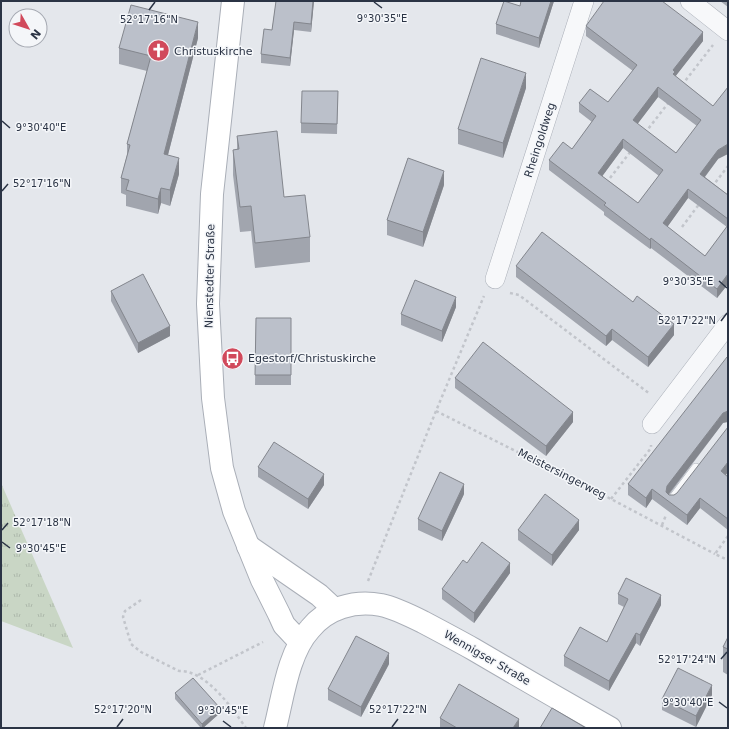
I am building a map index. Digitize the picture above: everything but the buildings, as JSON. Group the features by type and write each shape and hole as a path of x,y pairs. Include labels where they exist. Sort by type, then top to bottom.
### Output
{"main road":[{"name":"Nienstedter Straße","path":"233,1 212,194 208,304 213,398 222,468 234,511 262,580 282,619 300,642"},
{"path":"248,546 319,595 334,609 321,618 300,642 286,681 276,728"},
{"name":"Wennigser Straße","path":"334,609 359,603 381,605 403,612 450,636 610,728"}],"street":[{"name":"Rheingoldweg","path":"495,279 584,1"},
{"path":"690,1 727,30"},
{"path":"652,424 725,333"}],"lane":[{"path":"672,500 700,464"}],"path":[{"path":"677,91 727,30"},
{"path":"643,135 672,97"},
{"path":"610,178 634,147"},
{"path":"710,191 728,166"},
{"path":"682,227 700,203"},
{"path":"359,603 488,285 495,279 500,290 519,295 666,406"},
{"name":"Meistersingerweg","path":"436,411 611,499 651,448 652,424"},
{"path":"611,499 728,560"},
{"path":"715,554 728,536"},
{"path":"141,600 125,611 123,617 131,644 141,652 179,671 186,671 198,675 226,700 246,728"},
{"path":"198,675 262,642"}],"green space":[{"path":"1,483 73,648 1,621"}],"place":[{"name":"Christuskirche","path":"159,51"},
{"name":"Egestorf/Christuskirche","path":"232,358"}]}
